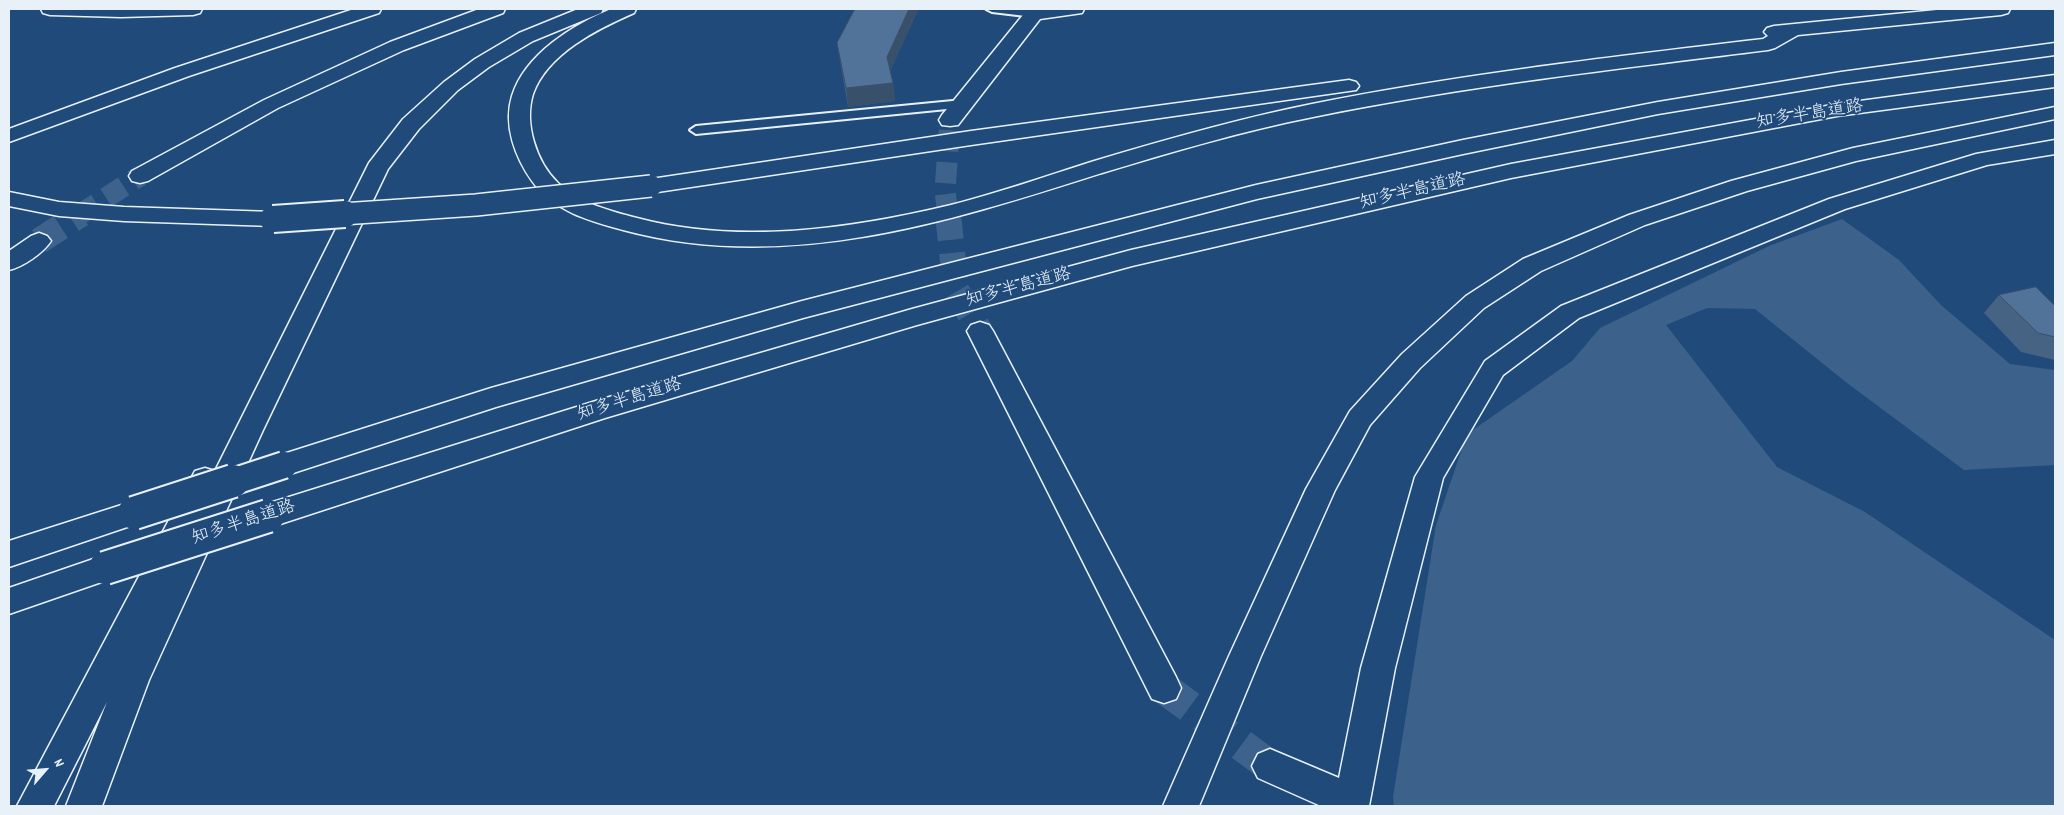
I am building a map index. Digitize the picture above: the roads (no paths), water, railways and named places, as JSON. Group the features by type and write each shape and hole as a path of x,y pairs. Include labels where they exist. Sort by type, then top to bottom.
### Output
{"main road":[{"path":"50,9 152,11 193,9"},
{"path":"9,136 182,72 372,9"},
{"path":"140,176 279,100 397,46 496,9"},
{"path":"84,806 132,680 249,430 377,168 411,124 451,86 482,62 526,37 594,9"},
{"path":"627,9 604,18 564,43 540,68 524,91 519,119 528,159 547,187 588,212 639,229 689,237 743,240 800,237 930,217 997,200 1111,163 1215,134 1305,112 1406,92 1768,44 1793,30"},
{"path":"950,120 1034,14 1075,9"},
{"path":"9,199 59,209 124,214 272,219 476,205 651,186 962,139 1503,64 1793,30 2001,9"},
{"name":"知多半島道路","path":"9,554 491,398 802,310 1256,192 1463,147 1658,108 1841,78 2055,49"},
{"name":"知多半島道路","path":"9,601 106,568 609,407 912,318 1131,258 1520,169 1837,110 2055,81"},
{"path":"1181,806 1245,656 1320,489 1360,418 1411,361 1475,302 1532,265 1637,220 1739,186 1853,155 2055,113"},
{"path":"1270,766 1352,804 1378,668 1429,477 1494,368 1570,312 1837,204 1984,158 2055,147"},
{"path":"9,262 39,242"},
{"path":"980,331 1164,688"},
{"path":"34,806 214,463 249,430"}],"lane":[{"path":"992,9 1034,14"},
{"path":"696,130 963,104"}],"tunnel":[{"path":"948,215 945,191 950,120"},
{"path":"79,215 140,176"},
{"path":"39,241 81,214"},
{"path":"948,214 956,290 980,331"},
{"path":"1164,688 1270,766"}]}
